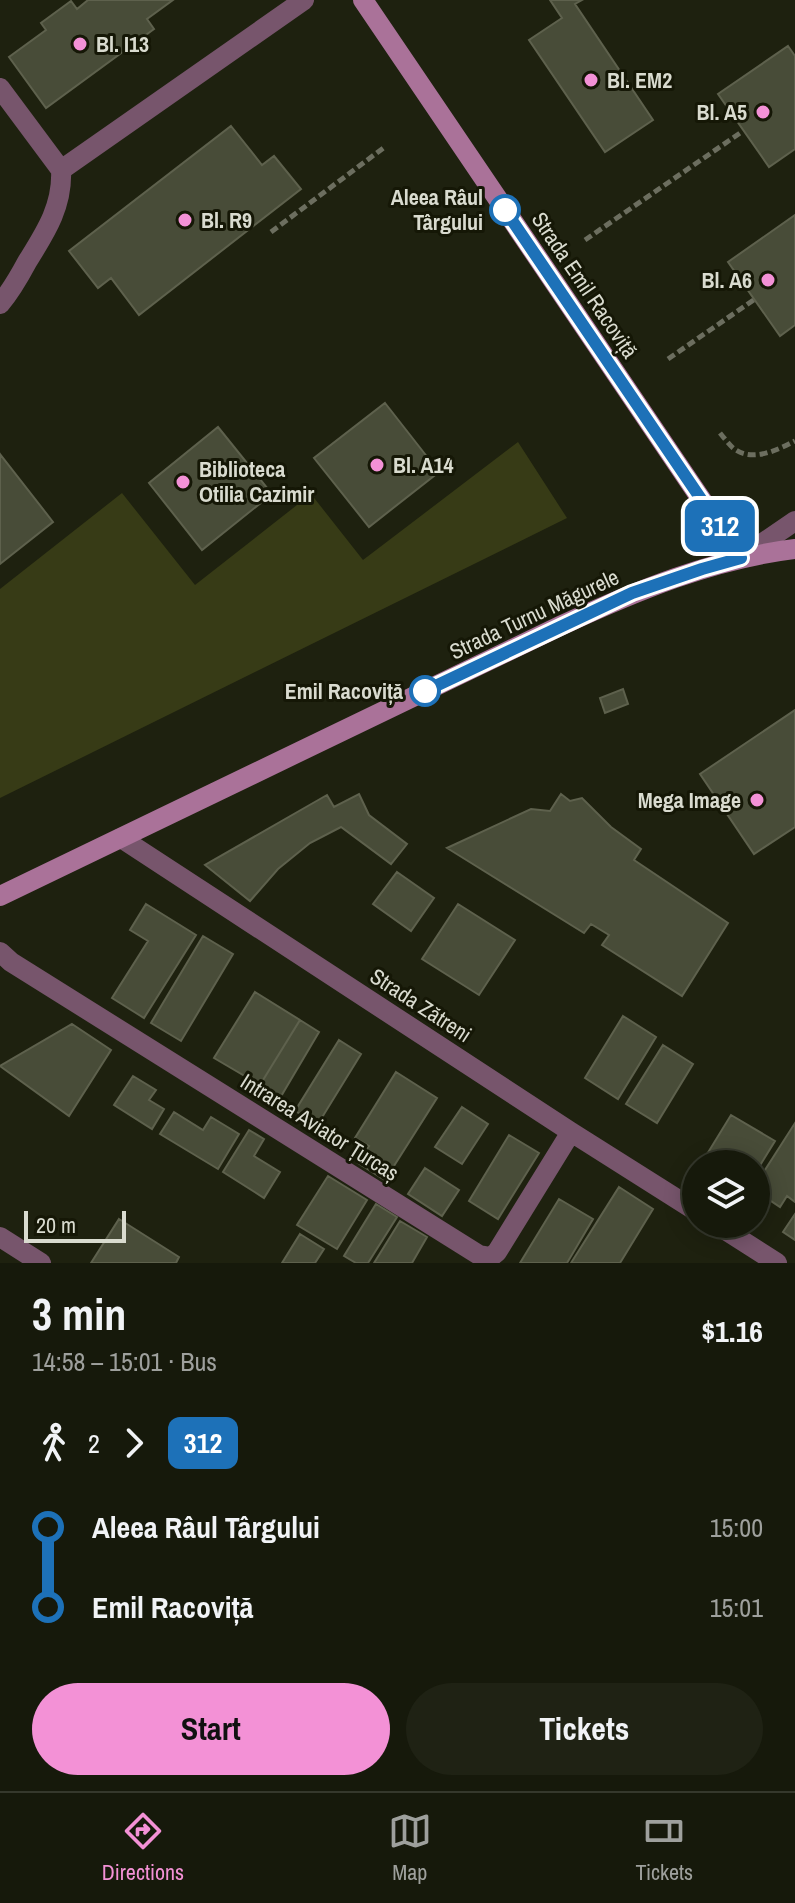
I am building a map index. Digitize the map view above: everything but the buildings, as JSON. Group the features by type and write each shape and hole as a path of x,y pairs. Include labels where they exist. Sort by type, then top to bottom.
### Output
{"main road":[{"name":"Strada Emil Racoviță","path":"363,0 741,558"},
{"name":"Strada Turnu Măgurele","path":"0,896 589,613 665,581 741,558 795,549"}],"street":[{"path":"61,170 304,0"},
{"path":"0,88 61,170 62,186 50,224 0,304"},
{"path":"741,558 795,521"},
{"name":"Strada Zătreni","path":"121,838 682,1202"},
{"name":"Intrarea Aviator Țurcaș","path":"0,952 11,962 479,1255 491,1257 497,1252 571,1132"},
{"path":"0,1237 41,1263"},
{"path":"738,1238 777,1263"}],"path":[{"path":"585,240 743,131"},
{"path":"271,232 386,146"},
{"path":"668,359 755,299"},
{"path":"720,433 736,450 755,455 795,441"}],"green space":[{"path":"518,442 567,518 0,798 0,589 122,493 195,585 311,494 363,560"}],"bus line":[{"name":"312","path":"425,691 632,593 741,558 505,210"}],"place":[{"name":"Bl. I13","path":"80,44"},
{"name":"Bl. EM2","path":"591,80"},
{"name":"Bl. A5","path":"763,112"},
{"name":"Aleea Râul Târgului","path":"505,210"},
{"name":"Bl. R9","path":"185,220"},
{"name":"Bl. A6","path":"768,280"},
{"name":"Bl. A14","path":"377,465"},
{"name":"Biblioteca Otilia Cazimir","path":"183,482"},
{"name":"Emil Racoviță","path":"425,691"},
{"name":"Mega Image","path":"757,800"}]}
